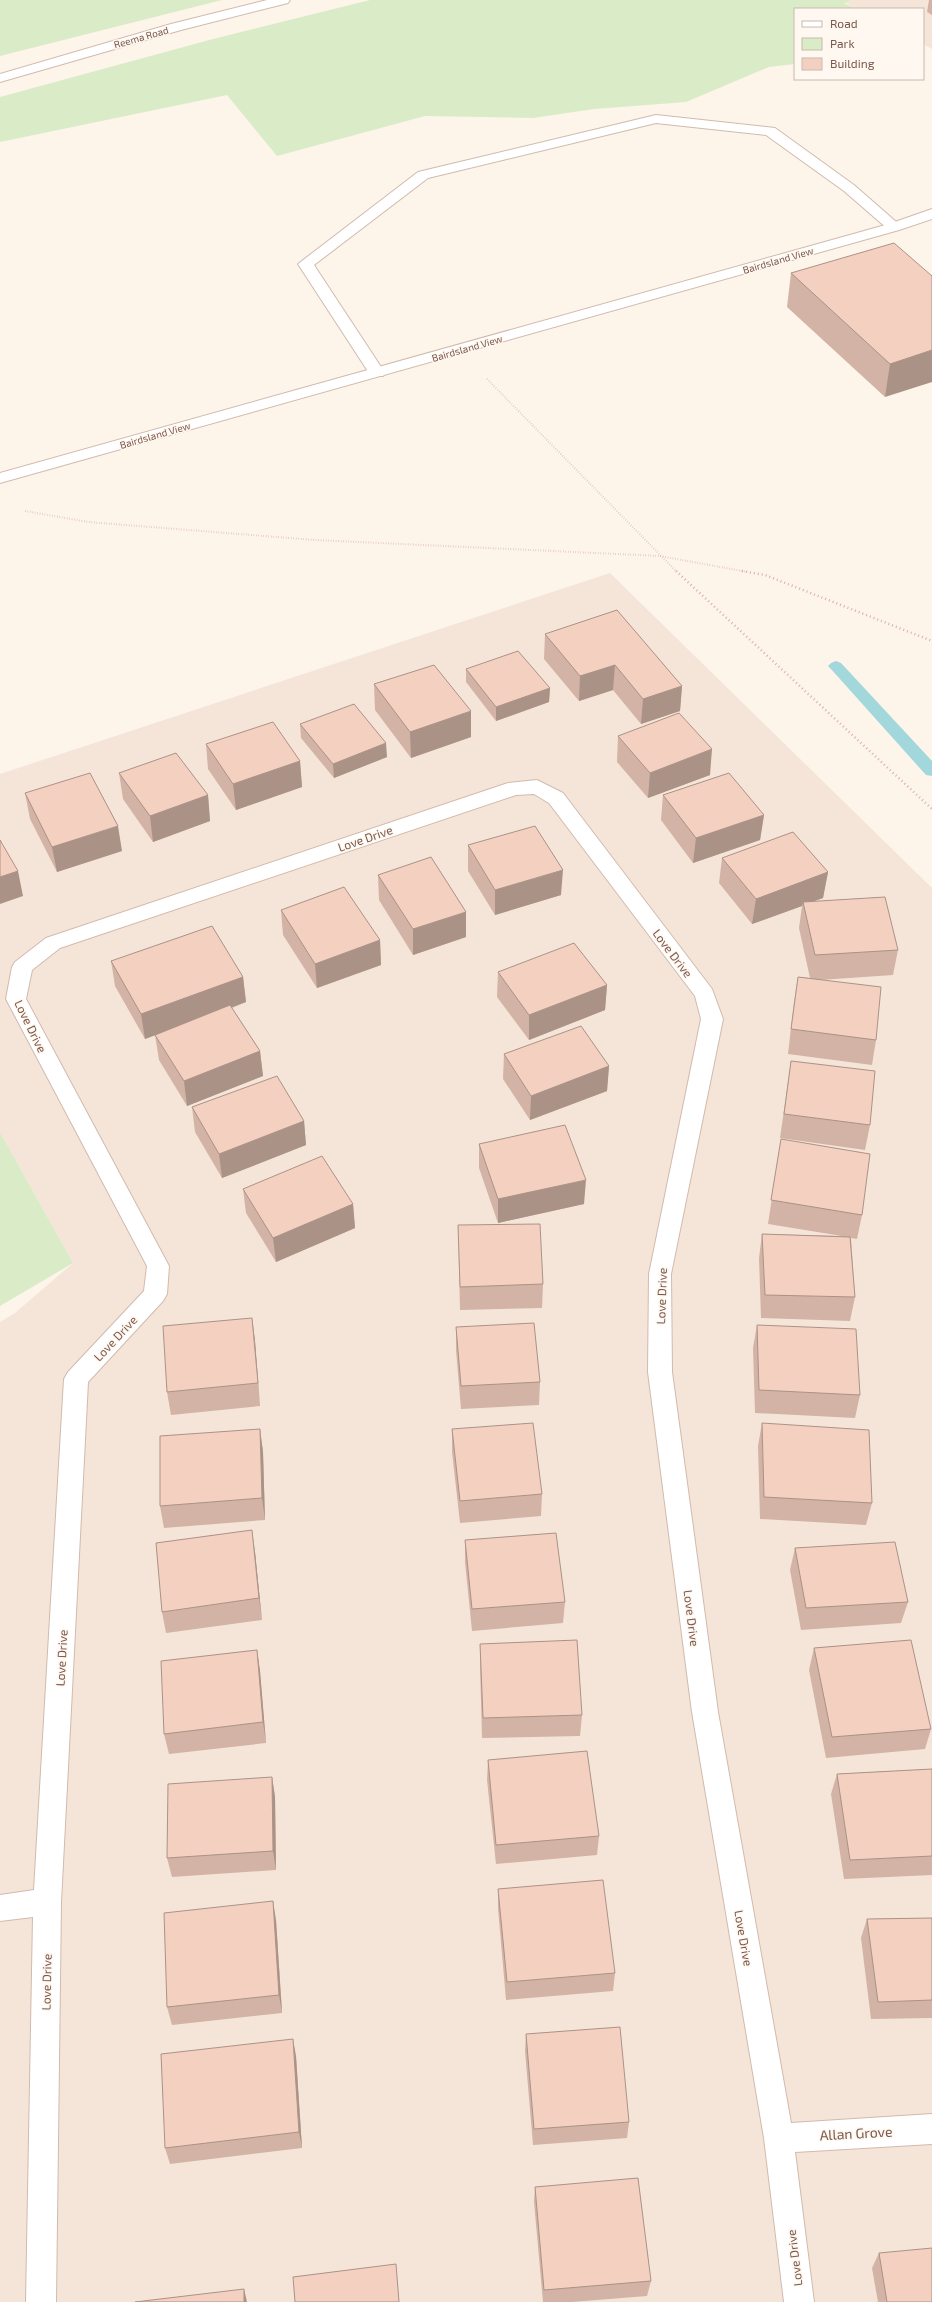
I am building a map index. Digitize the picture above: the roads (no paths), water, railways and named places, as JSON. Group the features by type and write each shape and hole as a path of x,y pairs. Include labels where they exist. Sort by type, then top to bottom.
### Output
{"street":[{"name":"Reema Road","path":"0,78 176,27 283,0"},
{"path":"377,373 306,264 423,175 656,119 770,131 849,188 894,227"},
{"name":"Bairdsland View","path":"0,478 894,227 932,214"},
{"name":"Love Drive","path":"41,2302 48,1902 76,1379 155,1294 158,1266 16,999 22,967 53,943 515,788 537,787 556,798 705,994 712,1019 660,1274 660,1372 705,1712 779,2138 799,2302"},
{"path":"0,1908 48,1902"},
{"name":"Allan Grove","path":"779,2138 932,2129"}],"waterway":[{"path":"836,666 932,771"}]}
